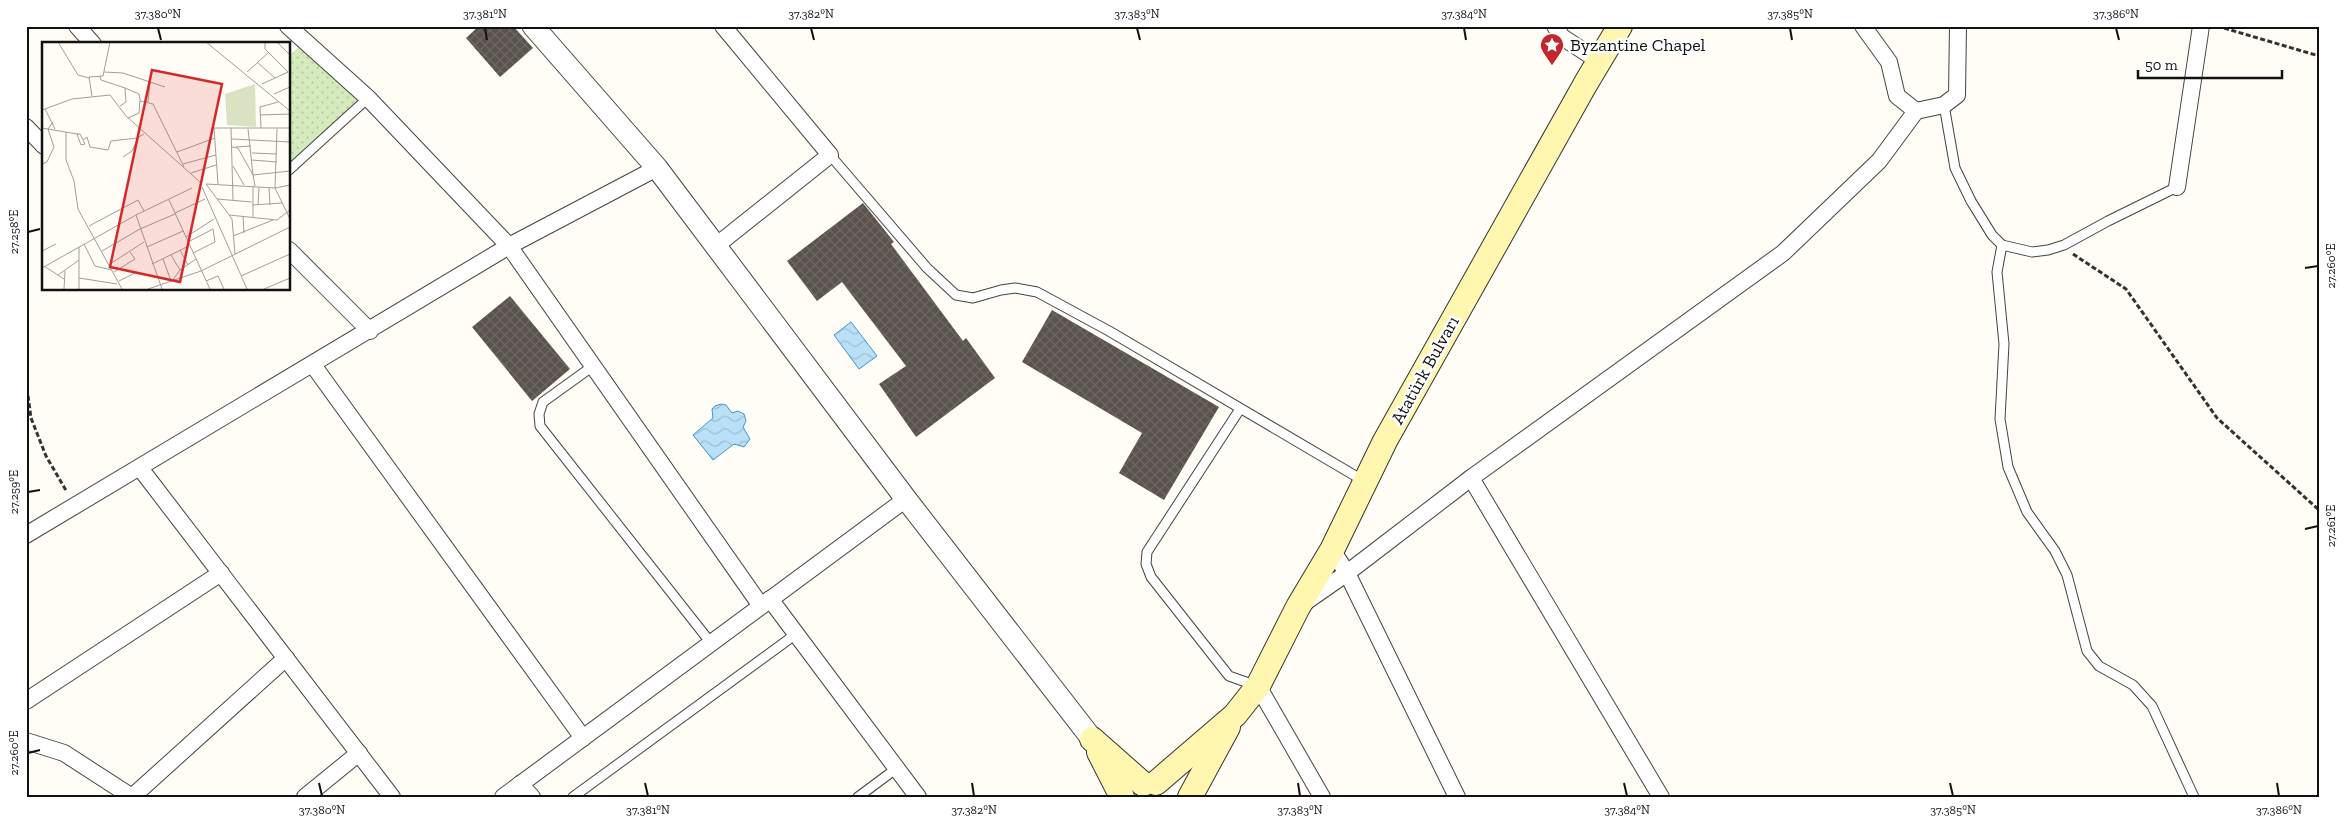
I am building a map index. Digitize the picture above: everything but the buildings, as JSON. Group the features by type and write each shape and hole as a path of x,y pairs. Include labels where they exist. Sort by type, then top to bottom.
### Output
{"main road":[{"name":"Atatürk Bulvarı","path":"1190,797 1235,715 1258,686 1298,607 1332,550 1385,441 1620,26"},
{"name":"Atatürk Bulvarı","path":"1142,788 1235,715"},
{"path":"1092,739 1142,788 1171,789 1177,797"},
{"path":"1092,739 1122,797"}],"street":[{"path":"77,26 91,42"},
{"path":"533,26 657,168 906,499 1092,739"},
{"path":"716,245 830,156 723,26"},
{"path":"1555,26 1562,37 1599,61"},
{"path":"1863,26 1889,62 1897,96 1916,111"},
{"path":"2177,187 2201,26"},
{"path":"1298,607 1347,573 1471,478 1783,253 1879,161 1916,111 1944,105 1957,94 1961,27"},
{"path":"291,35 368,98 509,246 593,366 766,603 796,634 918,797"},
{"path":"26,127 42,144"},
{"path":"26,536 509,246 657,168"},
{"path":"290,251 370,331"},
{"path":"313,365 582,738"},
{"path":"140,468 392,797"},
{"path":"1471,478 1661,797"},
{"path":"503,797 906,499"},
{"path":"1332,550 1347,573 1457,797"},
{"path":"26,701 221,573"},
{"path":"26,741 64,753 132,797 286,658"},
{"path":"1258,686 1322,797"},
{"path":"305,797 359,753"},
{"path":"520,784 532,797"}],"lane":[{"path":"290,169 368,98"},
{"path":"1944,105 1955,168 1975,208 1992,235 2002,245 2032,252 2064,245 2177,187"},
{"path":"830,156 927,268 948,290 956,295 973,298 1014,288 1037,292 1109,331 1365,482"},
{"path":"2002,245 1997,272 2004,344 2000,419 2008,467 2027,512 2061,561 2088,651 2099,666 2133,685 2152,706 2194,797"},
{"path":"593,366 543,402 539,414 540,426 711,643"},
{"path":"1240,409 1147,552 1146,564 1151,577 1229,676 1258,686"},
{"path":"573,797 796,634"},
{"path":"858,797 897,768"}],"path":[{"path":"2216,26 2319,56"},
{"path":"2064,245 2069,252 2126,289 2217,418 2319,510"},
{"path":"26,381 31,418 43,449 76,506"}],"green space":[{"path":"301,45 359,101 290,164 290,55"}],"water":[{"path":"851,322 877,356 859,369 834,335"},
{"path":"721,404 726,405 732,413 738,411 744,414 746,421 743,427 750,439 744,447 734,444 713,460 693,435 713,418 712,409"}],"place":[{"name":"Byzantine Chapel","path":"1552,66"}]}
